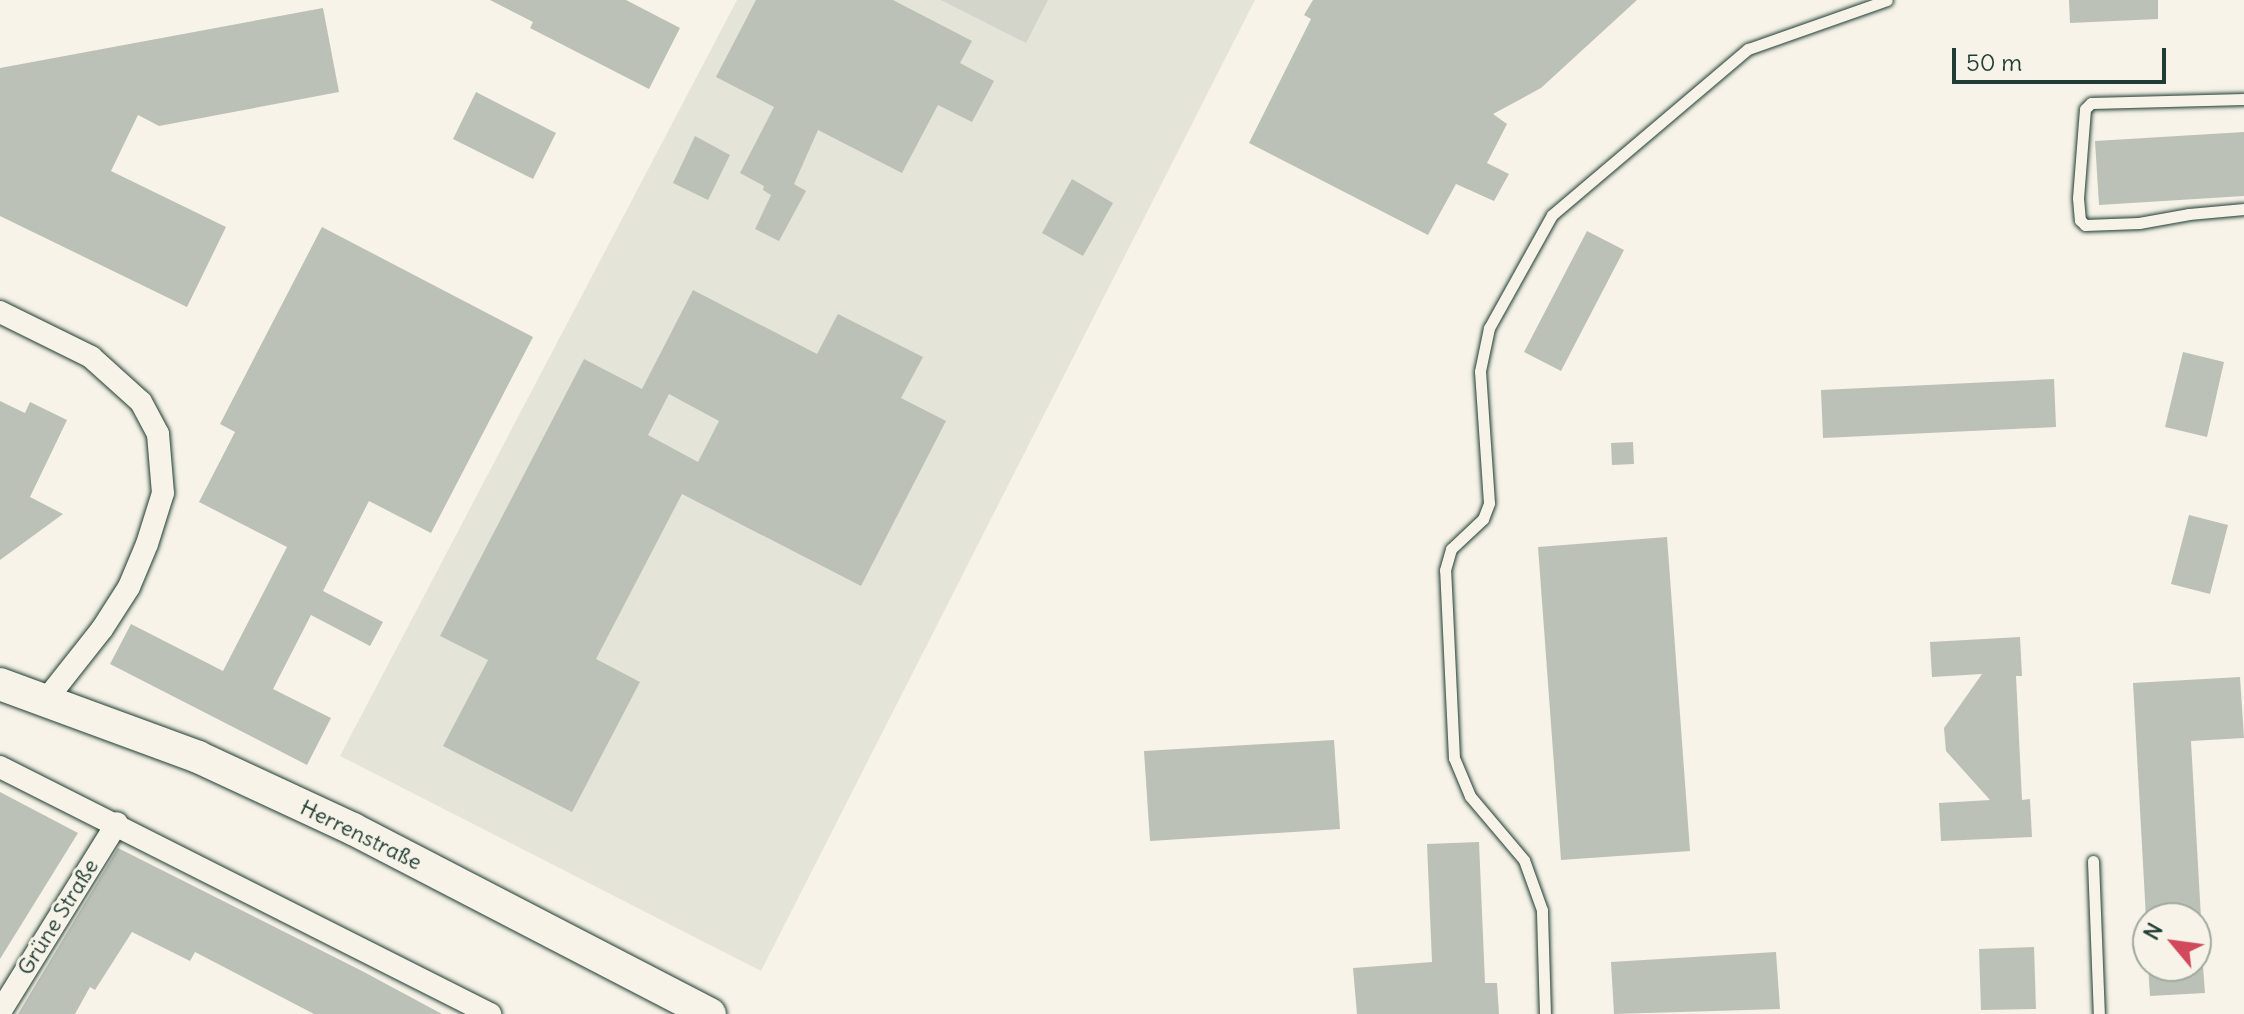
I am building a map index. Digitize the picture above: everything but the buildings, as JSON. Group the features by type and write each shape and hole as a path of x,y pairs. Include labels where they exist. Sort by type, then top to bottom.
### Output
{"main road":[{"name":"Herrenstraße","path":"5,688 46,700 198,757 353,829 710,1014"}],"street":[{"path":"0,312 91,357 141,402 158,434 163,493 129,587 102,629 46,700"},
{"path":"0,767 117,823 490,1014"},
{"name":"Grüne Straße","path":"0,1012 117,823"}],"lane":[{"path":"1545,1014 1542,910 1524,860 1470,796 1454,758 1445,570 1451,549 1483,519 1489,503 1480,371 1489,328 1552,215 1748,49 1887,0"},
{"path":"2244,99 2091,103 2085,109 2078,198 2080,220 2085,225 2139,223 2244,209"},
{"path":"2093,861 2099,1014"}],"shaded area":[{"path":"737,0 1255,0 761,971 340,756"},
{"path":"941,0 1048,0 1026,43"}]}
